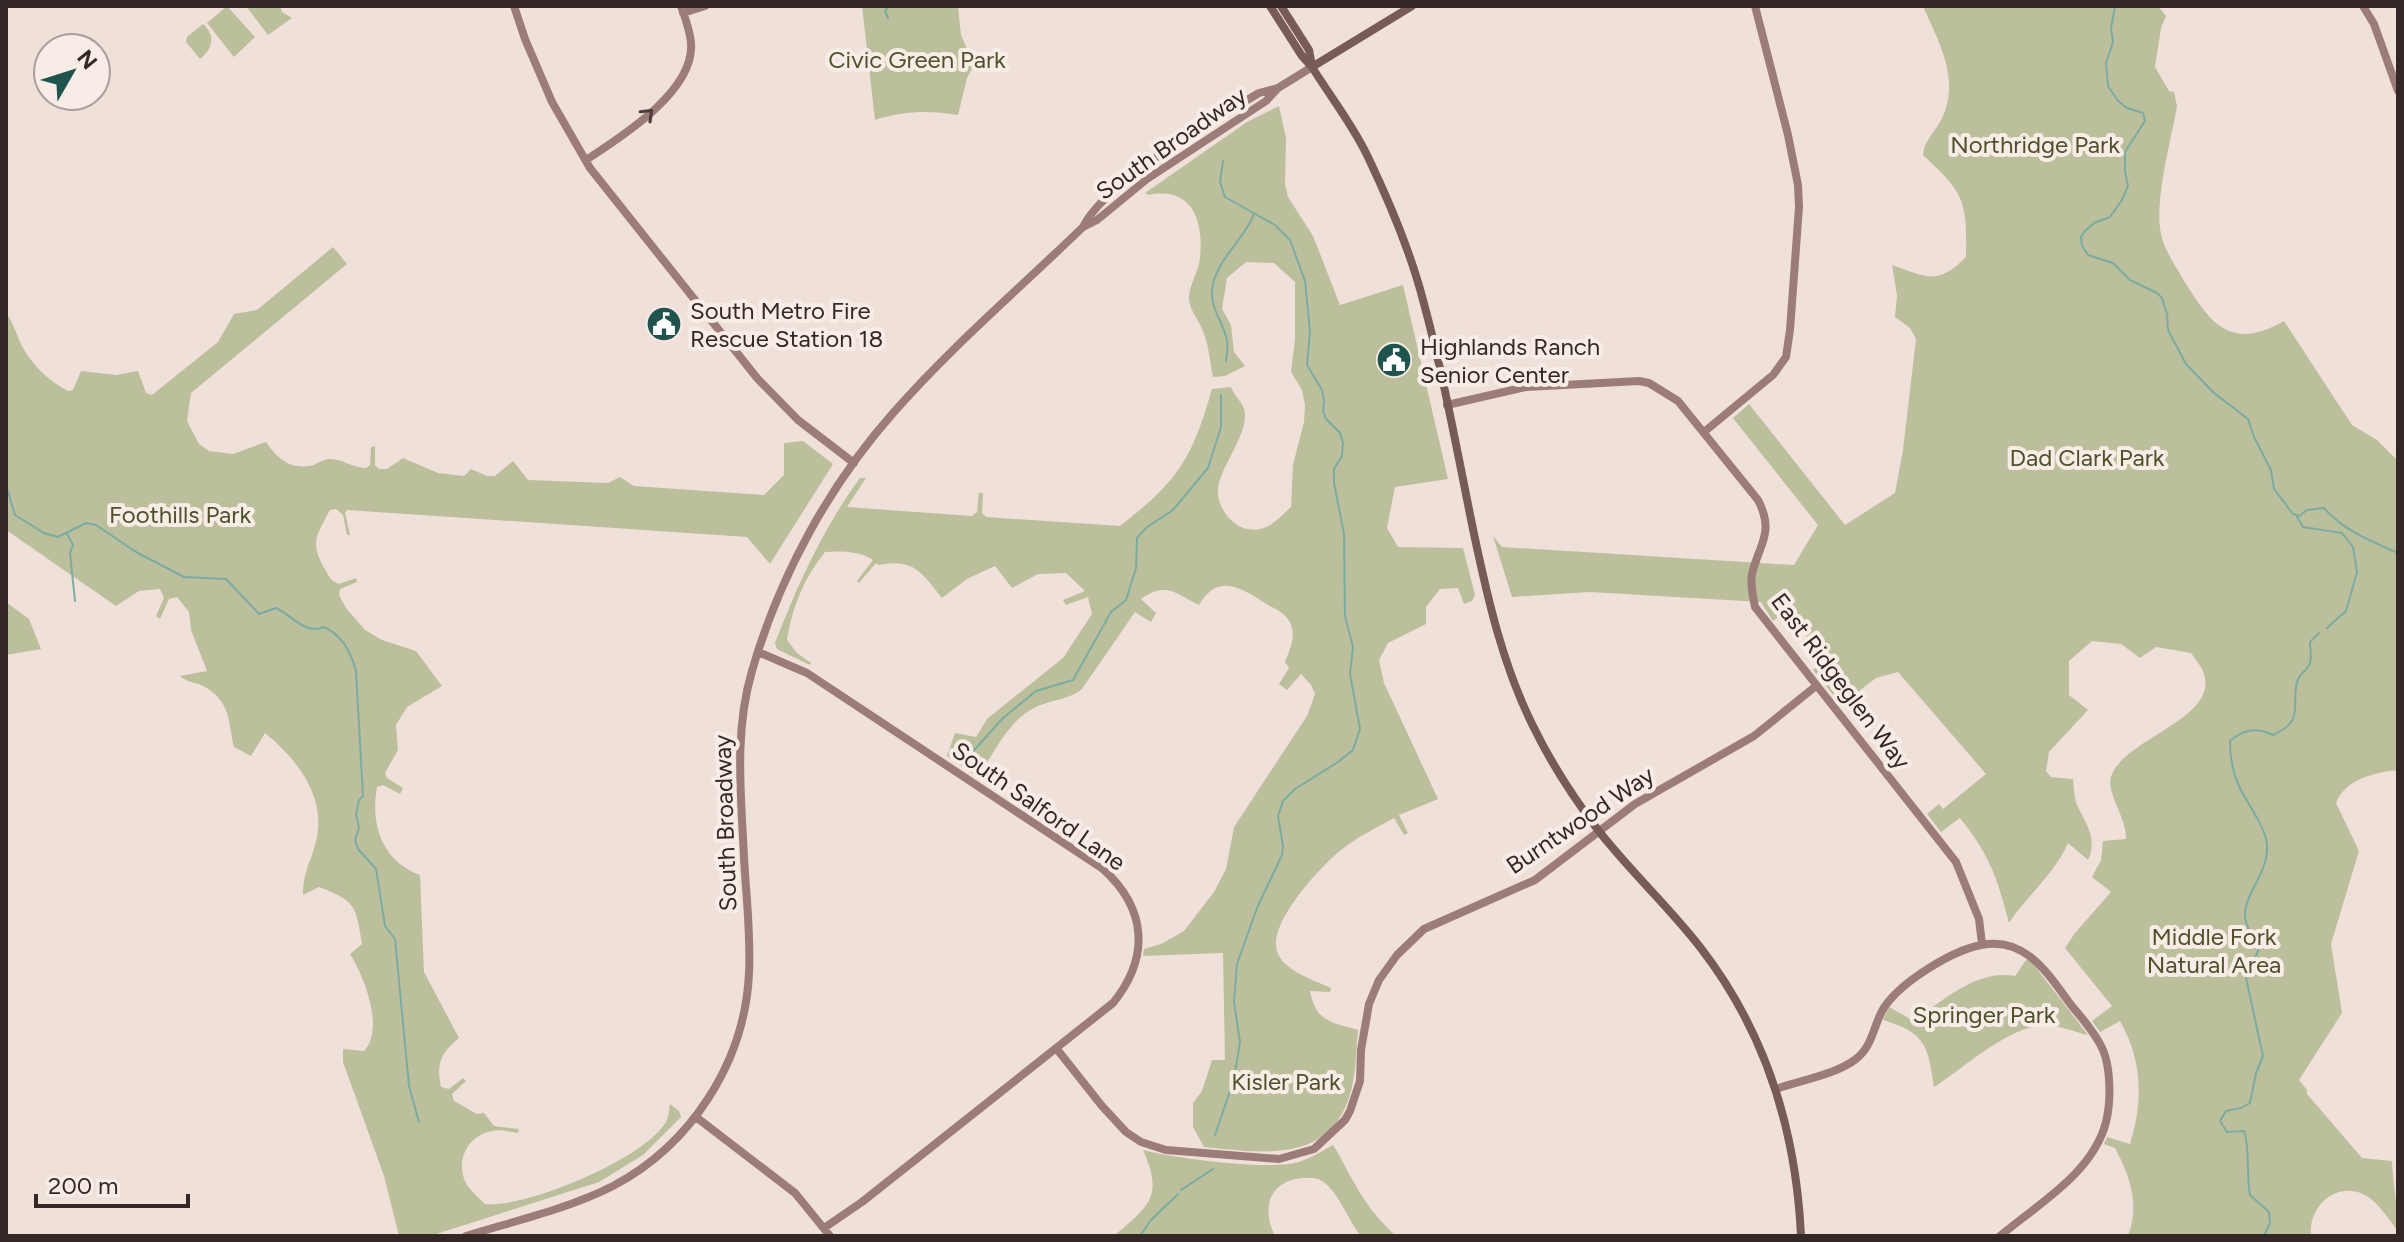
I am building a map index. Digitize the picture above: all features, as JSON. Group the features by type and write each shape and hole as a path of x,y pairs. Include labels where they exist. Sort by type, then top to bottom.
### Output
{"main road":[{"path":"1270,6 1366,153 1400,230 1423,298 1489,606 1509,669 1532,724 1565,784 1599,831 1713,964 1749,1023 1776,1089 1794,1158 1801,1236"},
{"path":"1281,6 1309,50 1312,67"},
{"name":"South Broadway","path":"1312,67 1412,6"}],"street":[{"path":"514,6 552,102 586,160 757,378 798,420 854,463"},
{"path":"586,160 647,116 683,77 691,44 682,9 705,6"},
{"path":"1704,432 1773,375 1786,357 1790,330 1798,185 1755,6"},
{"path":"2363,6 2374,24 2398,91"},
{"name":"South Broadway","path":"466,1236 611,1187 661,1153 696,1117 716,1085 732,1052 748,992 749,934 740,747 745,698 776,604 809,532 854,463 917,387 1083,227 1091,211 1148,164 1257,94 1278,88 1312,67"},
{"name":"East Ridgeglen Way","path":"1447,405 1526,387 1639,381 1672,395 1758,500 1765,513 1766,537 1752,573 1755,607 1956,862 1979,919 1982,944"},
{"name":"South Salford Lane","path":"758,652 810,675 1103,869 1124,891 1138,925 1136,961 1131,976 1113,1003 827,1232"},
{"name":"Burntwood Way","path":"1056,1048 1102,1106 1126,1132 1141,1142 1166,1150 1279,1159 1314,1149 1327,1140 1350,1111 1360,1081 1361,1050 1369,1004 1379,980 1397,955 1424,929 1535,880 1635,804 1754,736 1816,686"},
{"path":"1776,1089 1854,1061 1868,1048 1885,1007 1911,982 1946,959 1982,944 2019,948 2040,964 2103,1050 2108,1072 2109,1104 2106,1123 2083,1167 2000,1236"},
{"path":"696,1117 795,1193 827,1232"}],"green space":[{"path":"227,6 255,37 234,57 207,23"},
{"path":"246,6 280,6 282,12 292,18 268,35"},
{"name":"Civic Green Park","path":"862,6 958,6 961,35 974,65 967,78 958,115 916,112 875,120"},
{"name":"Dad Clark Park","path":"1923,6 2158,6 2166,16 2155,67 2169,91 2174,92 2177,106 2159,214 2163,242 2169,255 2203,308 2223,328 2249,334 2284,321 2352,425 2377,440 2397,460 2398,770 2371,775 2354,783 2346,788 2336,803 2359,851 2331,944 2342,1013 2299,1080 2307,1094 2362,1158 2392,1161 2398,1231 2373,1201 2363,1194 2342,1191 2333,1194 2318,1207 2311,1236 2128,1236 2133,1213 2132,1191 2115,1148 2104,1144 2107,1137 2130,1144 2139,1097 2137,1067 2120,1021 2100,1032 2092,1021 2112,1006 2065,948 2111,892 2092,877 2101,860 2103,841 2126,839 2111,788 2112,774 2135,749 2185,715 2198,703 2205,689 2203,671 2191,653 2156,647 2140,658 2121,644 2092,641 2069,661 2069,695 2088,710 2049,752 2046,771 2051,777 2073,779 2076,802 2091,838 2091,852 2088,860 2068,843 2056,864 2009,923 1991,868 1979,844 1960,818 1941,832 1927,814 1939,804 1943,809 1986,774 1898,672 1876,678 1841,705 1813,670 1825,660 1788,613 1784,612 1773,621 1761,602 1590,592 1512,597 1493,536 1502,547 1794,565 1818,525 1733,418 1749,404 1845,525 1895,493 1916,339 1910,328 1895,317 1897,295 1892,265 1931,276 1947,272 1966,257 1966,223 1961,200 1948,180 1923,155 1943,116 1949,87 1945,60"},
{"path":"203,24 210,33 211,42 200,59 186,42 187,37"},
{"name":"Kisler Park","path":"1279,106 1286,138 1285,184 1288,197 1313,236 1340,305 1403,285 1448,479 1395,487 1387,528 1398,547 1463,548 1475,595 1472,601 1464,604 1458,588 1440,589 1426,607 1426,624 1388,643 1379,660 1384,683 1438,799 1399,815 1408,833 1404,835 1394,818 1341,850 1298,896 1276,939 1277,951 1286,964 1331,988 1330,992 1310,991 1321,1015 1358,1030 1349,1098 1338,1120 1324,1135 1308,1144 1288,1150 1247,1151 1204,1147 1193,1127 1193,1103 1202,1091 1212,1060 1225,1060 1223,953 1143,956 1144,949 1161,944 1184,931 1214,892 1226,869 1234,827 1307,716 1315,694 1311,685 1301,674 1287,690 1279,684 1289,668 1285,662 1292,640 1290,621 1249,593 1232,586 1215,588 1199,605 1171,591 1150,594 1141,599 1156,613 1151,622 1135,612 1082,689 1025,714 1002,738 978,777 947,756 955,733 976,737 987,719 1063,658 1092,614 1088,597 1066,605 1063,600 1085,591 1066,573 1038,574 1012,588 995,566 967,579 942,598 923,575 909,566 876,563 859,583 857,581 873,560 856,553 825,552 800,593 787,640 810,665 777,649 775,643 812,558 860,478 866,478 847,507 972,516 977,512 979,493 983,493 982,513 986,517 1120,526 1156,495 1180,467 1197,434 1212,389 1231,387 1245,414 1241,435 1218,486 1223,509 1239,526 1253,530 1269,525 1291,507 1293,465 1305,405 1302,390 1291,372 1295,339 1295,282 1274,263 1246,262 1227,278 1222,309 1231,325 1234,352 1245,366 1225,376 1213,377 1206,339 1189,300 1200,258 1197,219 1185,201 1176,196 1145,193 1247,122"},
{"name":"Foothills Park","path":"333,247 347,264 191,393 187,421 199,444 209,451 233,454 266,442 279,457 296,466 310,466 333,459 366,468 370,465 371,447 375,446 375,465 379,469 387,469 403,458 438,473 464,476 471,469 495,476 513,461 528,480 608,483 620,477 634,486 764,495 784,475 784,443 803,441 833,464 770,564 747,537 347,510 350,535 347,535 343,515 336,509 330,510 321,527 316,540 317,553 330,577 339,584 356,578 357,582 340,589 339,595 346,608 365,630 382,640 416,651 442,686 407,707 396,725 398,750 385,773 387,778 403,788 400,794 383,785 377,787 375,814 388,851 396,861 420,875 424,972 459,1038 441,1059 441,1087 449,1089 463,1078 466,1081 452,1094 454,1101 477,1114 484,1113 494,1126 519,1129 518,1133 492,1131 470,1144 465,1151 462,1168 467,1185 485,1204 504,1203 555,1190 634,1151 666,1122 670,1104 681,1117 643,1155 599,1182 430,1236 399,1236 384,1176 343,1062 343,1049 364,1051 373,1030 372,1016 366,989 350,954 362,944 356,913 340,896 319,887 303,895 318,825 317,809 307,780 288,755 265,733 251,756 234,747 227,712 219,698 203,686 180,676 207,671 191,630 189,612 177,597 169,599 160,619 156,616 164,598 160,589 139,591 116,606 6,530 6,313 34,364 68,391 73,390 81,371 116,375 138,371 146,393 152,395 218,342 234,314 257,310"},
{"path":"6,602 29,619 41,649 6,655"},
{"name":"Springer Park","path":"2028,957 2088,1035 2049,1025 2030,1027 2001,1040 1934,1087 1930,1061 1922,1043 1908,1030 1883,1020 1889,1007 1914,1021 1948,996 1974,982 1987,977 2015,976"},
{"path":"1333,1145 1366,1202 1396,1236 1361,1236 1328,1186 1318,1179 1304,1178 1283,1184 1271,1197 1269,1215 1275,1236 1114,1236 1136,1217 1150,1199 1152,1179 1143,1150 1198,1160 1266,1165 1299,1162"}],"waterway":[{"path":"888,18 885,11 889,6"},
{"path":"2115,6 2111,29 2113,42 2106,63 2108,86 2127,108 2143,113 2145,121 2125,152 2128,186 2122,200 2110,217 2094,223 2084,232 2082,246 2088,255 2113,263 2130,280 2162,298 2168,330 2186,364 2214,393 2248,419 2271,470 2274,489 2293,514 2299,516 2307,510 2324,508 2349,529 2398,553"},
{"path":"1215,1135 1234,1079 1240,1042 1234,1002 1237,964 1257,908 1282,855 1278,816 1283,801 1295,789 1353,750 1360,729 1350,674 1353,647 1345,616 1344,534 1334,483 1334,469 1342,456 1343,443 1340,433 1326,419 1322,390 1307,365 1310,332 1305,281 1290,240 1275,225 1225,197 1220,182 1223,161"},
{"path":"1226,361 1226,335 1212,299 1214,281 1223,261 1254,214"},
{"path":"967,758 1003,718 1036,691 1073,680 1111,612 1126,600 1136,568 1137,538 1147,527 1173,510 1208,468 1221,427 1221,395"},
{"path":"6,485 15,515 44,533 58,537 86,523 96,525 136,552 184,577 226,579 259,614 276,608 305,627 324,627 345,645 356,671 363,796 356,814 359,828 355,840 358,849 376,869 385,926 395,939 409,1086 419,1122"},
{"path":"2297,517 2303,527 2342,533 2353,547 2357,572 2346,611 2327,628"},
{"path":"67,534 73,545 70,553 75,601"},
{"path":"2264,1236 2270,1223 2269,1212 2250,1195 2244,1131 2227,1132 2220,1121 2226,1111 2250,1103 2263,1056 2246,978 2261,944 2245,919 2246,907 2266,860 2267,846 2263,831 2236,779 2230,741 2251,730 2273,735 2289,724 2295,713 2297,682 2310,664 2310,642 2319,633"},
{"path":"1181,1190 1213,1169"},
{"path":"1140,1236 1151,1220 1178,1194"}],"place":[{"name":"South Metro Fire Rescue Station 18","path":"664,324"},
{"name":"Highlands Ranch Senior Center","path":"1394,360"}],"park label":[{"name":"Northridge Park","path":"2035,144"},
{"name":"Middle Fork Natural Area","path":"2214,950"}]}
